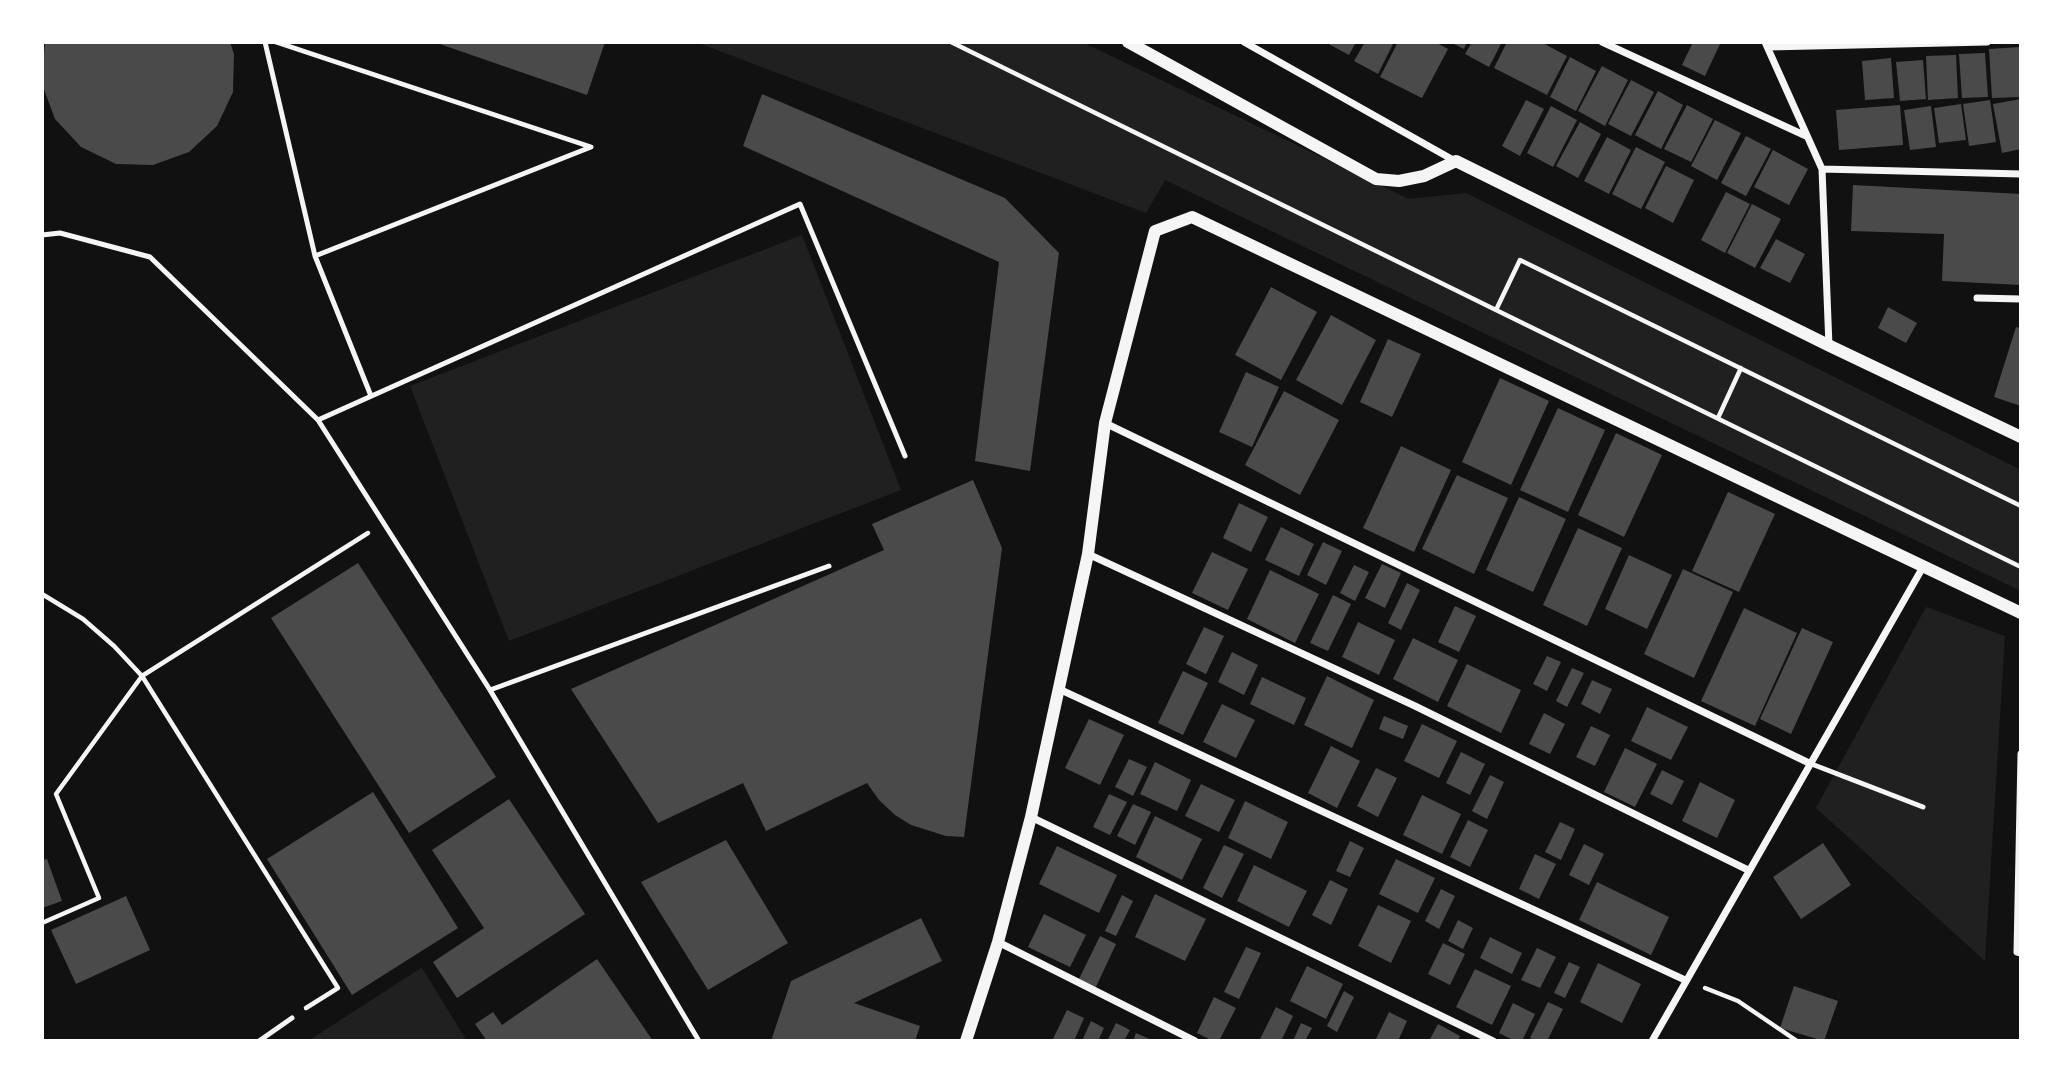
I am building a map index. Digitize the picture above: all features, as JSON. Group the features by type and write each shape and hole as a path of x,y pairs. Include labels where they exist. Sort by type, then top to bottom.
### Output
{"street":[{"path":"1128,42 1376,179 1411,179 1456,161"},
{"path":"1244,42 1456,161 1829,346 2021,437"},
{"path":"1602,42 1806,137"},
{"path":"1829,346 1822,169 1766,45 1987,42"},
{"path":"1822,169 2021,174"},
{"path":"967,1041 999,942 1031,817 1088,554 1105,423 1155,231 1192,217 2021,613"},
{"path":"1976,298 2021,299"},
{"path":"1105,423 1809,763"},
{"path":"1088,554 1415,706 1748,870"},
{"path":"1652,1041 1923,567"},
{"path":"1059,689 1685,980"},
{"path":"2019,953 2021,754"},
{"path":"1031,817 1493,1041"},
{"path":"999,942 1195,1041"}],"lane":[{"path":"265,42 314,257 371,396"},
{"path":"276,42 591,148 314,257"},
{"path":"318,420 800,204 905,456"},
{"path":"42,235 60,233 150,257 318,420 490,690 699,1041"},
{"path":"490,690 829,566"},
{"path":"1809,763 1923,807"},
{"path":"259,1041 292,1018"}],"path":[{"path":"951,42 2021,567"},
{"path":"1496,310 1520,260 2021,506"},
{"path":"1717,418 1742,368"},
{"path":"42,923 99,898 56,794 142,676 383,524"},
{"path":"42,594 83,620 114,646 142,676 338,989 292,1018"},
{"path":"1685,980 1738,1001 1797,1041"}],"shaded area":[{"path":"696,42 1082,42 1409,199 1466,193 2021,470 2021,591 1165,180 1146,213"},
{"path":"802,235 901,490 509,641 410,386"},
{"path":"1926,607 2005,636 1985,961 1816,808"},
{"path":"421,968 467,1041 308,1041"}],"building":[{"path":"45,42 230,42 234,54 233,92 217,126 189,152 153,165 116,164 81,147 55,119 42,84"},
{"path":"434,42 605,42 587,95"},
{"path":"1325,42 1356,42 1349,55"},
{"path":"1365,42 1394,42 1378,74 1354,61"},
{"path":"1398,42 1435,42 1448,49 1422,98 1380,77"},
{"path":"1450,42 1467,42 1464,49"},
{"path":"1472,42 1502,42 1489,67 1465,54"},
{"path":"1507,42 1541,42 1567,56 1547,95 1494,68"},
{"path":"1693,42 1721,42 1705,76 1682,65"},
{"path":"2020,47 2021,97 1992,98 1989,49"},
{"path":"1985,53 1988,97 1962,98 1959,54"},
{"path":"1956,55 1958,98 1928,100 1926,56"},
{"path":"1570,57 1596,71 1576,111 1550,97"},
{"path":"1891,58 1894,98 1865,100 1862,61"},
{"path":"1923,60 1926,99 1900,101 1896,62"},
{"path":"1602,66 1628,80 1605,126 1578,111"},
{"path":"1631,80 1654,92 1631,136 1608,124"},
{"path":"1658,91 1683,105 1661,149 1635,135"},
{"path":"762,94 1005,198 1059,253 1030,471 975,461 999,262 743,146"},
{"path":"2021,99 2021,149 2002,153 1993,104"},
{"path":"1526,100 1544,109 1520,156 1502,146"},
{"path":"1990,100 1996,142 1969,146 1963,104"},
{"path":"1961,104 1966,140 1939,143 1934,108"},
{"path":"1687,105 1713,119 1691,162 1664,149"},
{"path":"1900,105 1903,145 1839,150 1836,110"},
{"path":"1551,106 1577,120 1553,167 1527,153"},
{"path":"1931,106 1936,147 1910,150 1904,110"},
{"path":"1715,120 1741,133 1717,180 1691,166"},
{"path":"1580,122 1601,134 1578,178 1556,166"},
{"path":"1746,136 1771,149 1746,196 1721,183"},
{"path":"1607,137 1631,150 1609,194 1584,181"},
{"path":"1636,147 1665,162 1641,209 1612,194"},
{"path":"1773,150 1808,169 1789,205 1754,187"},
{"path":"1666,166 1694,180 1673,223 1645,208"},
{"path":"1853,185 2021,194 2021,285 1942,281 1944,234 1851,231"},
{"path":"1726,192 1750,204 1725,253 1701,240"},
{"path":"1752,204 1781,219 1755,268 1727,253"},
{"path":"1776,239 1805,254 1790,283 1760,268"},
{"path":"1271,287 1317,312 1281,380 1235,355"},
{"path":"1888,307 1917,323 1906,343 1878,328"},
{"path":"1331,315 1376,340 1342,405 1296,380"},
{"path":"2016,327 2021,328 2021,406 1994,397"},
{"path":"1388,339 1421,354 1392,417 1360,402"},
{"path":"1246,372 1279,387 1252,447 1219,432"},
{"path":"1500,378 1549,401 1511,485 1462,462"},
{"path":"1284,391 1339,420 1300,495 1245,465"},
{"path":"1558,408 1605,430 1568,512 1520,490"},
{"path":"1616,433 1662,455 1624,537 1578,515"},
{"path":"1401,446 1451,470 1414,552 1363,528"},
{"path":"1457,475 1508,498 1474,574 1422,549"},
{"path":"973,480 1002,548 964,837 946,836 911,825 879,800 867,783 766,831 743,783 658,823 571,689 884,550 872,524"},
{"path":"1728,492 1775,514 1739,592 1692,571"},
{"path":"1519,497 1566,519 1533,592 1486,570"},
{"path":"1239,503 1268,517 1251,552 1223,538"},
{"path":"1281,527 1314,544 1299,576 1265,560"},
{"path":"1578,528 1622,548 1587,626 1543,605"},
{"path":"1323,542 1342,551 1326,585 1307,575"},
{"path":"1212,552 1248,569 1228,610 1192,593"},
{"path":"1629,555 1672,575 1647,629 1605,609"},
{"path":"358,563 496,777 409,833 271,618"},
{"path":"1382,564 1401,573 1385,608 1365,598"},
{"path":"1354,565 1369,572 1355,601 1340,593"},
{"path":"1683,569 1733,592 1694,678 1644,654"},
{"path":"1270,570 1319,594 1295,643 1247,619"},
{"path":"1407,583 1420,590 1401,630 1388,623"},
{"path":"1333,595 1351,604 1328,651 1310,643"},
{"path":"1455,606 1476,616 1459,652 1438,642"},
{"path":"1744,608 1797,633 1755,726 1701,701"},
{"path":"1358,622 1395,640 1379,675 1342,657"},
{"path":"1204,627 1224,636 1206,674 1186,664"},
{"path":"1802,628 1833,642 1791,734 1760,719"},
{"path":"1413,638 1458,660 1438,702 1393,679"},
{"path":"1232,652 1258,665 1244,695 1218,682"},
{"path":"1547,656 1561,662 1547,691 1533,684"},
{"path":"1467,664 1521,690 1501,733 1447,706"},
{"path":"1572,668 1584,673 1567,707 1556,701"},
{"path":"1183,671 1208,683 1183,735 1158,723"},
{"path":"1327,676 1374,700 1352,748 1304,725"},
{"path":"1262,677 1306,698 1294,725 1250,704"},
{"path":"1592,680 1612,689 1600,714 1581,704"},
{"path":"1222,704 1255,720 1236,758 1203,742"},
{"path":"1647,707 1688,727 1671,760 1631,741"},
{"path":"1544,713 1565,724 1550,754 1529,744"},
{"path":"1384,716 1408,726 1403,739 1379,729"},
{"path":"1089,719 1124,735 1100,785 1065,768"},
{"path":"1422,724 1457,741 1439,778 1404,761"},
{"path":"1591,726 1610,735 1595,766 1576,757"},
{"path":"1331,746 1360,761 1337,808 1308,793"},
{"path":"1625,748 1657,764 1635,807 1604,792"},
{"path":"1461,752 1485,764 1470,795 1446,783"},
{"path":"1129,759 1147,767 1133,796 1115,787"},
{"path":"1155,762 1191,780 1177,811 1140,794"},
{"path":"1376,768 1397,778 1378,817 1357,806"},
{"path":"1662,770 1684,781 1672,805 1650,794"},
{"path":"1490,775 1504,782 1487,819 1472,811"},
{"path":"1700,782 1735,800 1717,838 1682,821"},
{"path":"1201,784 1235,800 1219,832 1185,816"},
{"path":"373,792 458,928 352,995 267,859"},
{"path":"1109,794 1127,802 1110,835 1093,827"},
{"path":"1422,795 1461,814 1442,854 1403,835"},
{"path":"509,799 585,914 457,998 433,962 484,928 432,850"},
{"path":"1245,801 1288,822 1271,859 1228,838"},
{"path":"1133,804 1151,812 1135,845 1117,836"},
{"path":"1155,816 1202,839 1182,880 1136,857"},
{"path":"1468,820 1488,830 1470,867 1450,857"},
{"path":"1560,822 1575,829 1561,860 1545,852"},
{"path":"726,840 788,943 708,990 641,882"},
{"path":"1350,841 1364,848 1350,877 1336,871"},
{"path":"1823,843 1851,885 1801,919 1773,877"},
{"path":"1584,844 1604,854 1589,885 1569,875"},
{"path":"1224,845 1244,854 1222,898 1203,888"},
{"path":"1057,846 1117,875 1099,913 1039,884"},
{"path":"1535,854 1556,864 1539,899 1519,889"},
{"path":"47,859 62,901 42,908 42,860"},
{"path":"1396,859 1435,878 1418,913 1379,894"},
{"path":"1254,865 1307,891 1289,927 1237,901"},
{"path":"1330,880 1348,889 1331,925 1312,915"},
{"path":"1597,882 1669,917 1651,955 1579,920"},
{"path":"1441,889 1455,896 1439,929 1425,921"},
{"path":"1155,894 1206,919 1185,961 1135,937"},
{"path":"1122,895 1133,901 1116,936 1105,931"},
{"path":"126,896 150,950 76,984 51,930"},
{"path":"1378,905 1411,921 1391,963 1358,946"},
{"path":"1044,914 1086,935 1070,967 1028,947"},
{"path":"921,918 942,961 854,1003 920,1026 915,1041 771,1041 791,981"},
{"path":"1458,920 1473,928 1463,949 1448,941"},
{"path":"1100,936 1116,944 1095,989 1078,981"},
{"path":"1490,937 1522,953 1512,974 1480,958"},
{"path":"1443,943 1465,954 1450,985 1428,974"},
{"path":"1246,947 1261,953 1239,999 1224,992"},
{"path":"1537,948 1556,957 1540,988 1521,980"},
{"path":"597,959 653,1041 487,1041 475,1024 493,1012 502,1025"},
{"path":"1569,962 1580,967 1565,998 1554,993"},
{"path":"1598,963 1641,984 1622,1023 1580,1002"},
{"path":"1307,966 1343,984 1326,1019 1290,1001"},
{"path":"1475,969 1511,986 1492,1025 1456,1007"},
{"path":"1794,986 1838,1001 1824,1041 1780,1028"},
{"path":"1344,991 1354,997 1337,1032 1327,1026"},
{"path":"1214,997 1236,1008 1219,1041 1197,1033"},
{"path":"1548,1002 1563,1009 1547,1041 1536,1041 1530,1038"},
{"path":"1513,1003 1535,1014 1522,1041 1515,1041 1499,1033"},
{"path":"1276,1007 1293,1016 1281,1041 1259,1041"},
{"path":"1067,1010 1084,1018 1074,1041 1052,1041"},
{"path":"1389,1012 1407,1021 1398,1041 1375,1041"},
{"path":"1091,1021 1104,1028 1098,1041 1082,1041"},
{"path":"1116,1023 1130,1030 1124,1041 1107,1041"},
{"path":"1301,1023 1312,1028 1305,1041 1293,1041"},
{"path":"1438,1024 1460,1036 1458,1041 1429,1041"},
{"path":"1136,1033 1154,1041 1133,1041"}]}
